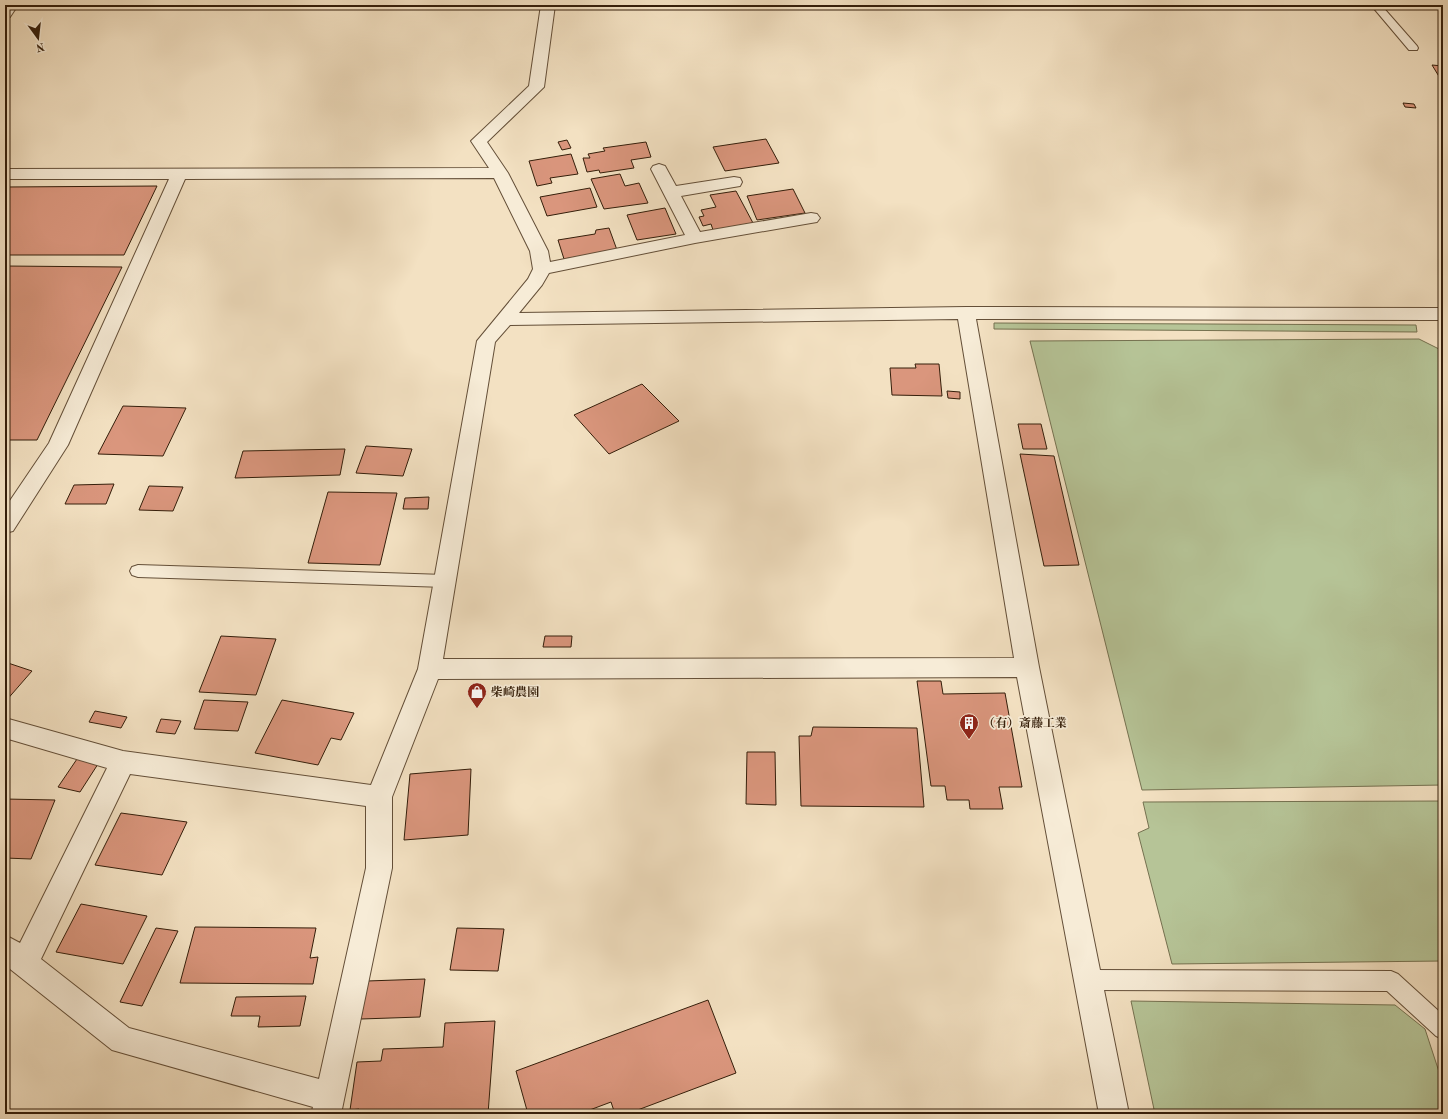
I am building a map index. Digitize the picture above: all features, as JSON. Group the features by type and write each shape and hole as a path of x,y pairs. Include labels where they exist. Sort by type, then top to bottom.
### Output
{"street":[{"path":"5,14 12,5"},
{"path":"123,762 15,956 122,1040 327,1106 379,868 379,798 430,669 486,341 536,281 542,269 539,251 500,173 479,141 536,87 548,5"},
{"path":"659,169 696,238"},
{"path":"5,174 500,173"},
{"path":"5,525 58,444 179,174"},
{"path":"672,192 734,182"},
{"path":"542,269 696,238 811,218"},
{"path":"504,319 966,313 1443,314"},
{"path":"966,313 1027,667 1114,1114"},
{"path":"430,669 1027,667"},
{"path":"5,728 123,762 379,798"}],"lane":[{"path":"1376,5 1413,48"},
{"path":"138,571 445,581"},
{"path":"1088,980 1391,981 1443,1029"}],"green space":[{"path":"994,323 1416,325 1417,332 994,329"},
{"path":"1419,339 1443,351 1443,785 1142,790 1030,341"},
{"path":"1443,801 1443,961 1172,964 1138,833 1149,828 1143,802"},
{"path":"1131,1001 1395,1005 1425,1029 1443,1084 1443,1114 1155,1114"}],"building":[{"path":"1432,65 1443,66 1443,83"},
{"path":"1403,103 1414,104 1416,108 1405,107"},
{"path":"766,139 779,163 725,171 713,147"},
{"path":"567,140 571,148 562,150 558,142"},
{"path":"646,142 651,157 631,160 634,168 600,173 599,170 587,172 583,158 590,158 588,154 605,151 603,148"},
{"path":"571,154 578,174 550,178 552,183 537,186 529,161"},
{"path":"620,174 625,186 639,183 648,203 604,209 591,179"},
{"path":"157,186 124,255 5,255 5,187"},
{"path":"590,188 597,207 547,216 540,197"},
{"path":"793,189 805,213 757,220 747,196"},
{"path":"736,191 753,223 713,230 711,224 703,226 699,217 704,216 701,210 716,207 710,195"},
{"path":"665,208 676,234 637,240 627,215"},
{"path":"609,228 617,250 564,259 558,240 595,234 596,230"},
{"path":"5,266 122,267 37,440 5,440"},
{"path":"915,364 939,364 942,396 892,395 890,368 916,368"},
{"path":"642,384 679,421 609,454 574,415"},
{"path":"947,391 960,392 960,399 948,398"},
{"path":"123,406 186,408 163,456 98,454"},
{"path":"1018,424 1041,424 1047,449 1023,449"},
{"path":"366,446 412,449 403,476 356,473"},
{"path":"345,449 340,475 235,478 243,451"},
{"path":"1020,454 1054,456 1079,565 1044,566"},
{"path":"114,484 106,504 65,504 74,485"},
{"path":"149,486 183,487 173,511 139,510"},
{"path":"328,492 397,493 380,565 308,563"},
{"path":"429,497 428,509 403,509 405,498"},
{"path":"221,636 276,639 256,695 199,692"},
{"path":"545,636 572,636 571,647 543,647"},
{"path":"5,662 32,671 5,702"},
{"name":"（有）斎藤工業","path":"917,681 941,681 943,694 1005,693 1022,787 999,787 1003,809 970,809 969,800 947,800 945,786 931,786"},
{"path":"204,700 248,702 238,731 194,729"},
{"path":"282,700 354,713 341,740 331,738 318,765 255,753"},
{"path":"95,711 127,717 121,728 89,722"},
{"path":"161,719 181,721 175,734 156,732"},
{"path":"813,727 917,728 924,807 801,806 799,736 811,736"},
{"path":"747,752 775,752 776,805 746,804"},
{"path":"77,759 98,764 80,792 58,787"},
{"path":"471,769 468,835 404,840 410,774"},
{"path":"5,799 55,800 31,859 5,858"},
{"path":"121,813 187,822 162,875 95,865"},
{"path":"81,904 147,916 123,964 56,952"},
{"path":"195,927 316,928 310,958 318,957 313,984 180,983"},
{"path":"156,928 178,931 142,1006 120,1002"},
{"path":"457,928 504,929 498,971 450,970"},
{"path":"425,979 420,1017 361,1019 367,981"},
{"path":"306,996 300,1026 258,1027 260,1016 231,1016 236,997"},
{"path":"708,1000 736,1073 627,1114 615,1114 611,1102 579,1114 528,1114 516,1071"},
{"path":"495,1021 488,1114 359,1114 359,1109 350,1110 357,1062 381,1061 383,1049 443,1047 445,1023"}],"place":[{"name":"柴崎農園","path":"477,709"},
{"name":"（有）斎藤工業","path":"969,740"}]}
